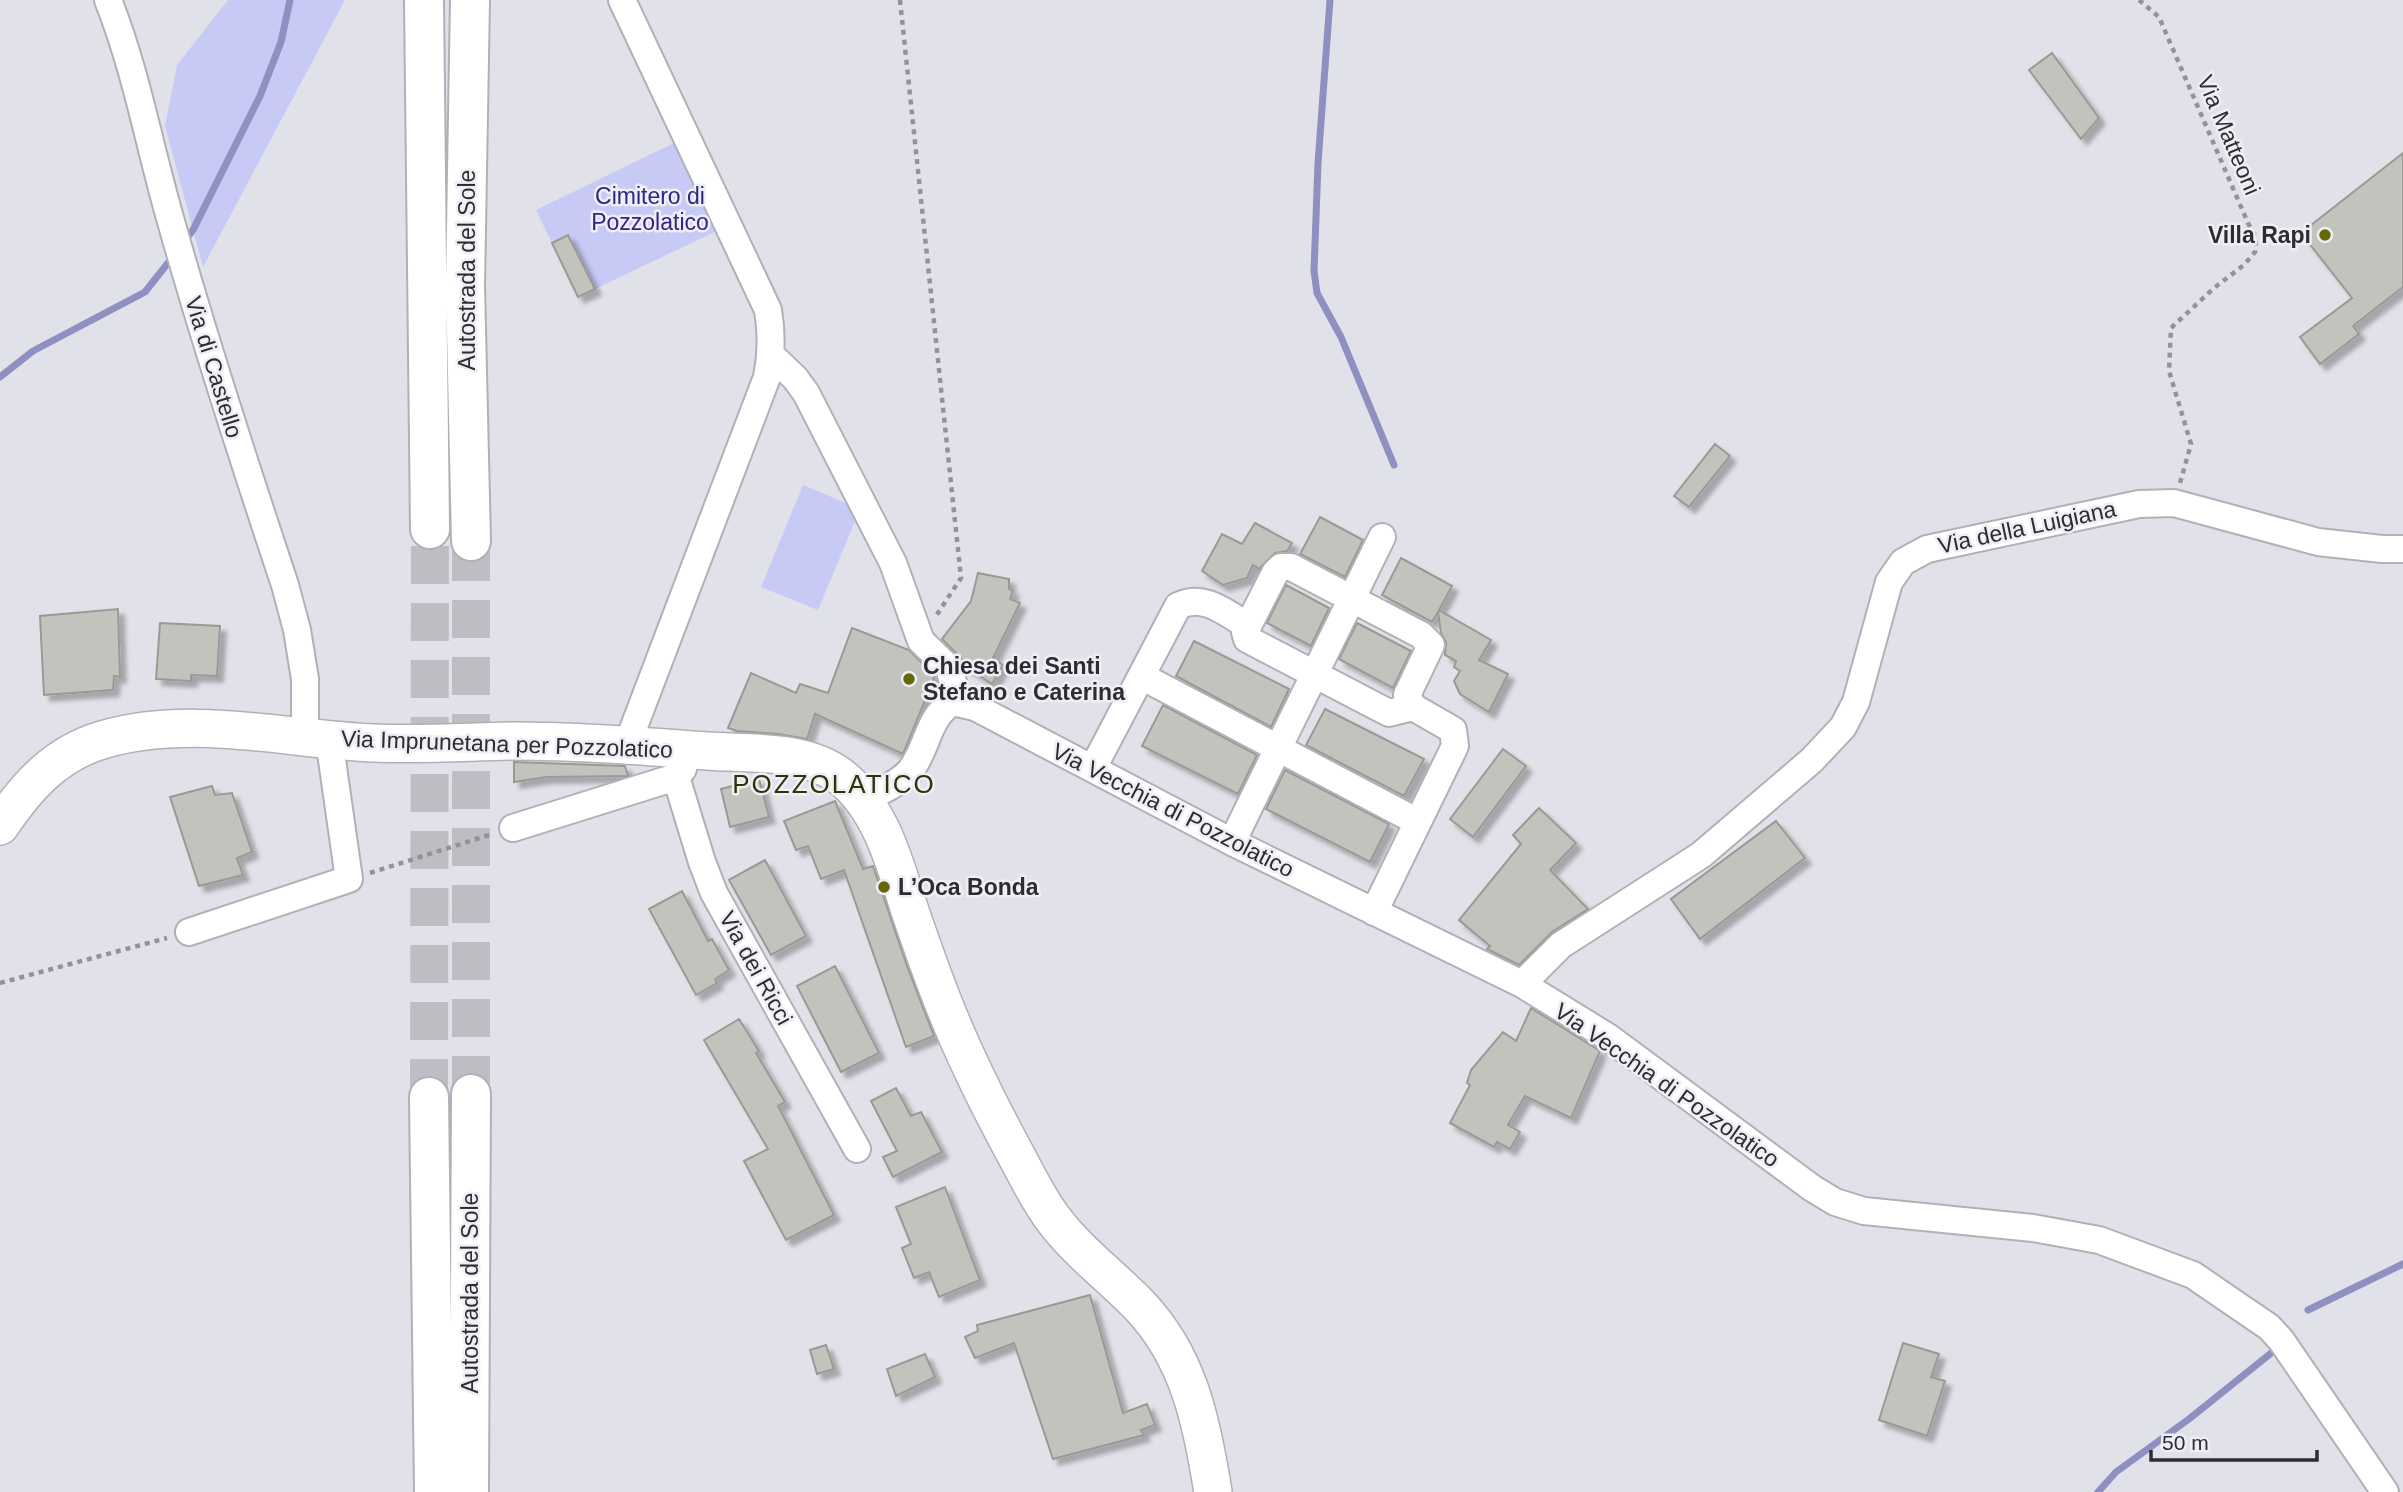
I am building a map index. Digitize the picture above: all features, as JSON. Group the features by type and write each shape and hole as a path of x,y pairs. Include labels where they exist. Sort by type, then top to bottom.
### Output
{"highway":[{"name":"Autostrada del Sole","path":"424,0 430,529"},
{"name":"Autostrada del Sole","path":"470,0 465,286 471,541"},
{"name":"Autostrada del Sole","path":"469,1492 471,1094"},
{"name":"Autostrada del Sole","path":"429,1097 434,1492"}],"main road":[{"name":"Via Imprunetana per Pozzolatico","path":"0,826 15,803 44,770 82,747 119,736 170,730 225,729 372,743 512,741 627,745 681,763 786,757 828,768 854,788 880,830 893,858 951,1023 1037,1194 1068,1238 1152,1320 1177,1359 1197,1407 1213,1492"}],"street":[{"name":"Via di Castello","path":"108,0 138,89 155,165 194,304 285,584 297,630 304,679 317,737"},
{"path":"622,0 768,310 772,332 771,355 757,404 627,745"},
{"path":"771,355 806,393 893,564 921,641 949,668 954,689 953,702 936,717 909,772 863,800"},
{"name":"Via della Luigiana","path":"1522,984 1562,945 1701,855 1812,760 1843,727 1860,689 1889,582 1903,562 1927,548 2139,504 2174,503 2318,542 2403,549"},
{"path":"1232,842 1382,537"},
{"path":"1374,912 1455,746 1453,730 1413,707 1407,695 1431,645 1421,635 1291,567 1281,567 1275,573 1245,632 1247,639 1389,713 1413,707"},
{"path":"1093,768 1178,606 1189,600 1205,601 1248,626"},
{"path":"1143,677 1418,822"},
{"name":"Via Vecchia di Pozzolatico","path":"953,702 975,707 1232,842 1522,984 1608,1037 1812,1188 1835,1202 1864,1211 2033,1228 2099,1240 2193,1275 2240,1305 2275,1334 2385,1492"},
{"name":"Via Imprunetana per Pozzolatico","path":"317,737 349,879"},
{"name":"Via Imprunetana per Pozzolatico","path":"513,828 681,763"},
{"name":"Via dei Ricci","path":"681,763 702,862 714,893 857,1149"},
{"path":"188,932 349,879"}],"path":[{"path":"900,0 961,578 921,641"},
{"name":"Via Matteoni","path":"2139,0 2159,17 2256,238 2255,252 2244,265 2214,288 2171,328 2169,371 2191,444 2174,503"},
{"path":"349,879 513,828"},
{"path":"0,983 188,932"}],"green space":[{"path":"228,0 345,0 203,267 165,126 177,65"},
{"name":"Cimitero di Pozzolatico","path":"678,141 721,229 578,297 536,210"},
{"path":"803,485 860,509 818,610 761,587"}],"building":[{"path":"2052,53 2099,118 2081,139 2029,70"},
{"name":"Villa Rapi","path":"2403,153 2403,287 2353,326 2359,334 2320,364 2300,337 2352,298 2301,233"},
{"path":"568,235 595,289 578,297 552,243"},
{"path":"1715,444 1730,456 1689,507 1674,496"},
{"path":"1320,517 1363,540 1345,577 1300,554"},
{"path":"1255,523 1292,543 1287,551 1275,553 1259,569 1253,565 1247,578 1223,585 1202,571 1222,534 1242,544"},
{"path":"1401,558 1452,586 1439,610 1491,640 1479,660 1508,674 1489,712 1460,694 1454,681 1460,671 1454,667 1456,661 1445,655 1446,642 1441,633 1438,612 1432,622 1382,595"},
{"path":"978,573 1009,579 1009,589 1013,591 1010,599 1020,603 993,658 1003,665 992,684 965,666 942,639 971,601"},
{"path":"1286,585 1329,608 1311,646 1267,623"},
{"path":"118,609 120,677 114,676 113,690 44,695 40,616"},
{"path":"160,623 220,626 217,676 191,675 191,681 156,679"},
{"path":"1357,623 1411,651 1393,688 1339,659"},
{"path":"852,628 909,650 935,676 903,754 815,714 807,739 728,728 751,673 796,693 800,684 828,693"},
{"path":"1194,641 1289,689 1271,727 1176,676"},
{"path":"1163,705 1257,755 1238,794 1142,746"},
{"path":"1325,709 1424,759 1404,796 1306,745"},
{"path":"1503,749 1526,766 1473,837 1450,819"},
{"path":"514,762 625,766 628,776 547,777 514,782"},
{"path":"1285,770 1389,824 1370,862 1266,809"},
{"path":"759,779 769,817 730,827 721,789"},
{"path":"212,786 215,795 232,793 252,852 237,858 243,875 199,886 170,797"},
{"path":"835,801 863,869 873,866 934,1036 906,1047 844,870 821,879 808,846 796,850 784,821"},
{"path":"1539,808 1576,843 1550,870 1588,909 1552,932 1519,965 1487,949 1490,946 1459,920 1521,844 1513,835"},
{"path":"1776,821 1805,858 1700,939 1671,899"},
{"path":"765,860 806,936 771,955 729,880"},
{"path":"682,891 708,941 712,939 729,970 715,979 717,983 696,995 649,909"},
{"path":"835,966 879,1053 841,1072 797,986"},
{"path":"1531,1008 1600,1051 1571,1118 1525,1096 1508,1125 1520,1132 1510,1149 1497,1142 1494,1147 1450,1123 1470,1085 1467,1083 1471,1070 1503,1032 1516,1041"},
{"path":"739,1019 785,1102 778,1106 834,1215 786,1240 744,1161 768,1149 704,1040"},
{"path":"896,1088 911,1116 921,1112 942,1152 893,1177 883,1157 897,1151 871,1101"},
{"path":"945,1187 980,1280 939,1297 929,1272 914,1278 902,1248 911,1244 896,1207"},
{"path":"1090,1295 1123,1413 1147,1404 1155,1425 1141,1430 1144,1435 1053,1459 1014,1343 975,1358 965,1337 978,1331 977,1325"},
{"path":"1903,1343 1939,1354 1931,1377 1945,1381 1927,1436 1879,1420"},
{"path":"826,1345 834,1369 817,1374 810,1350"},
{"path":"925,1354 935,1377 896,1396 887,1369"}],"waterway":[{"path":"184,242 193,230 260,96 281,42 290,0"},
{"path":"1330,0 1318,163 1314,271 1317,293 1341,337 1394,465"},
{"path":"0,377 33,351 145,292 175,254"},
{"path":"2308,1310 2403,1264"},
{"path":"2098,1492 2116,1472 2189,1419 2275,1350"}],"tunnel":[{"path":"429,1097 430,529"},
{"path":"471,541 471,1094"}],"place":[{"name":"Villa Rapi","path":"2325,235"},
{"name":"Chiesa dei Santi Stefano e Caterina","path":"909,679"},
{"name":"L’Oca Bonda","path":"884,887"}],"district":[{"name":"POZZOLATICO","path":"834,784"}]}
